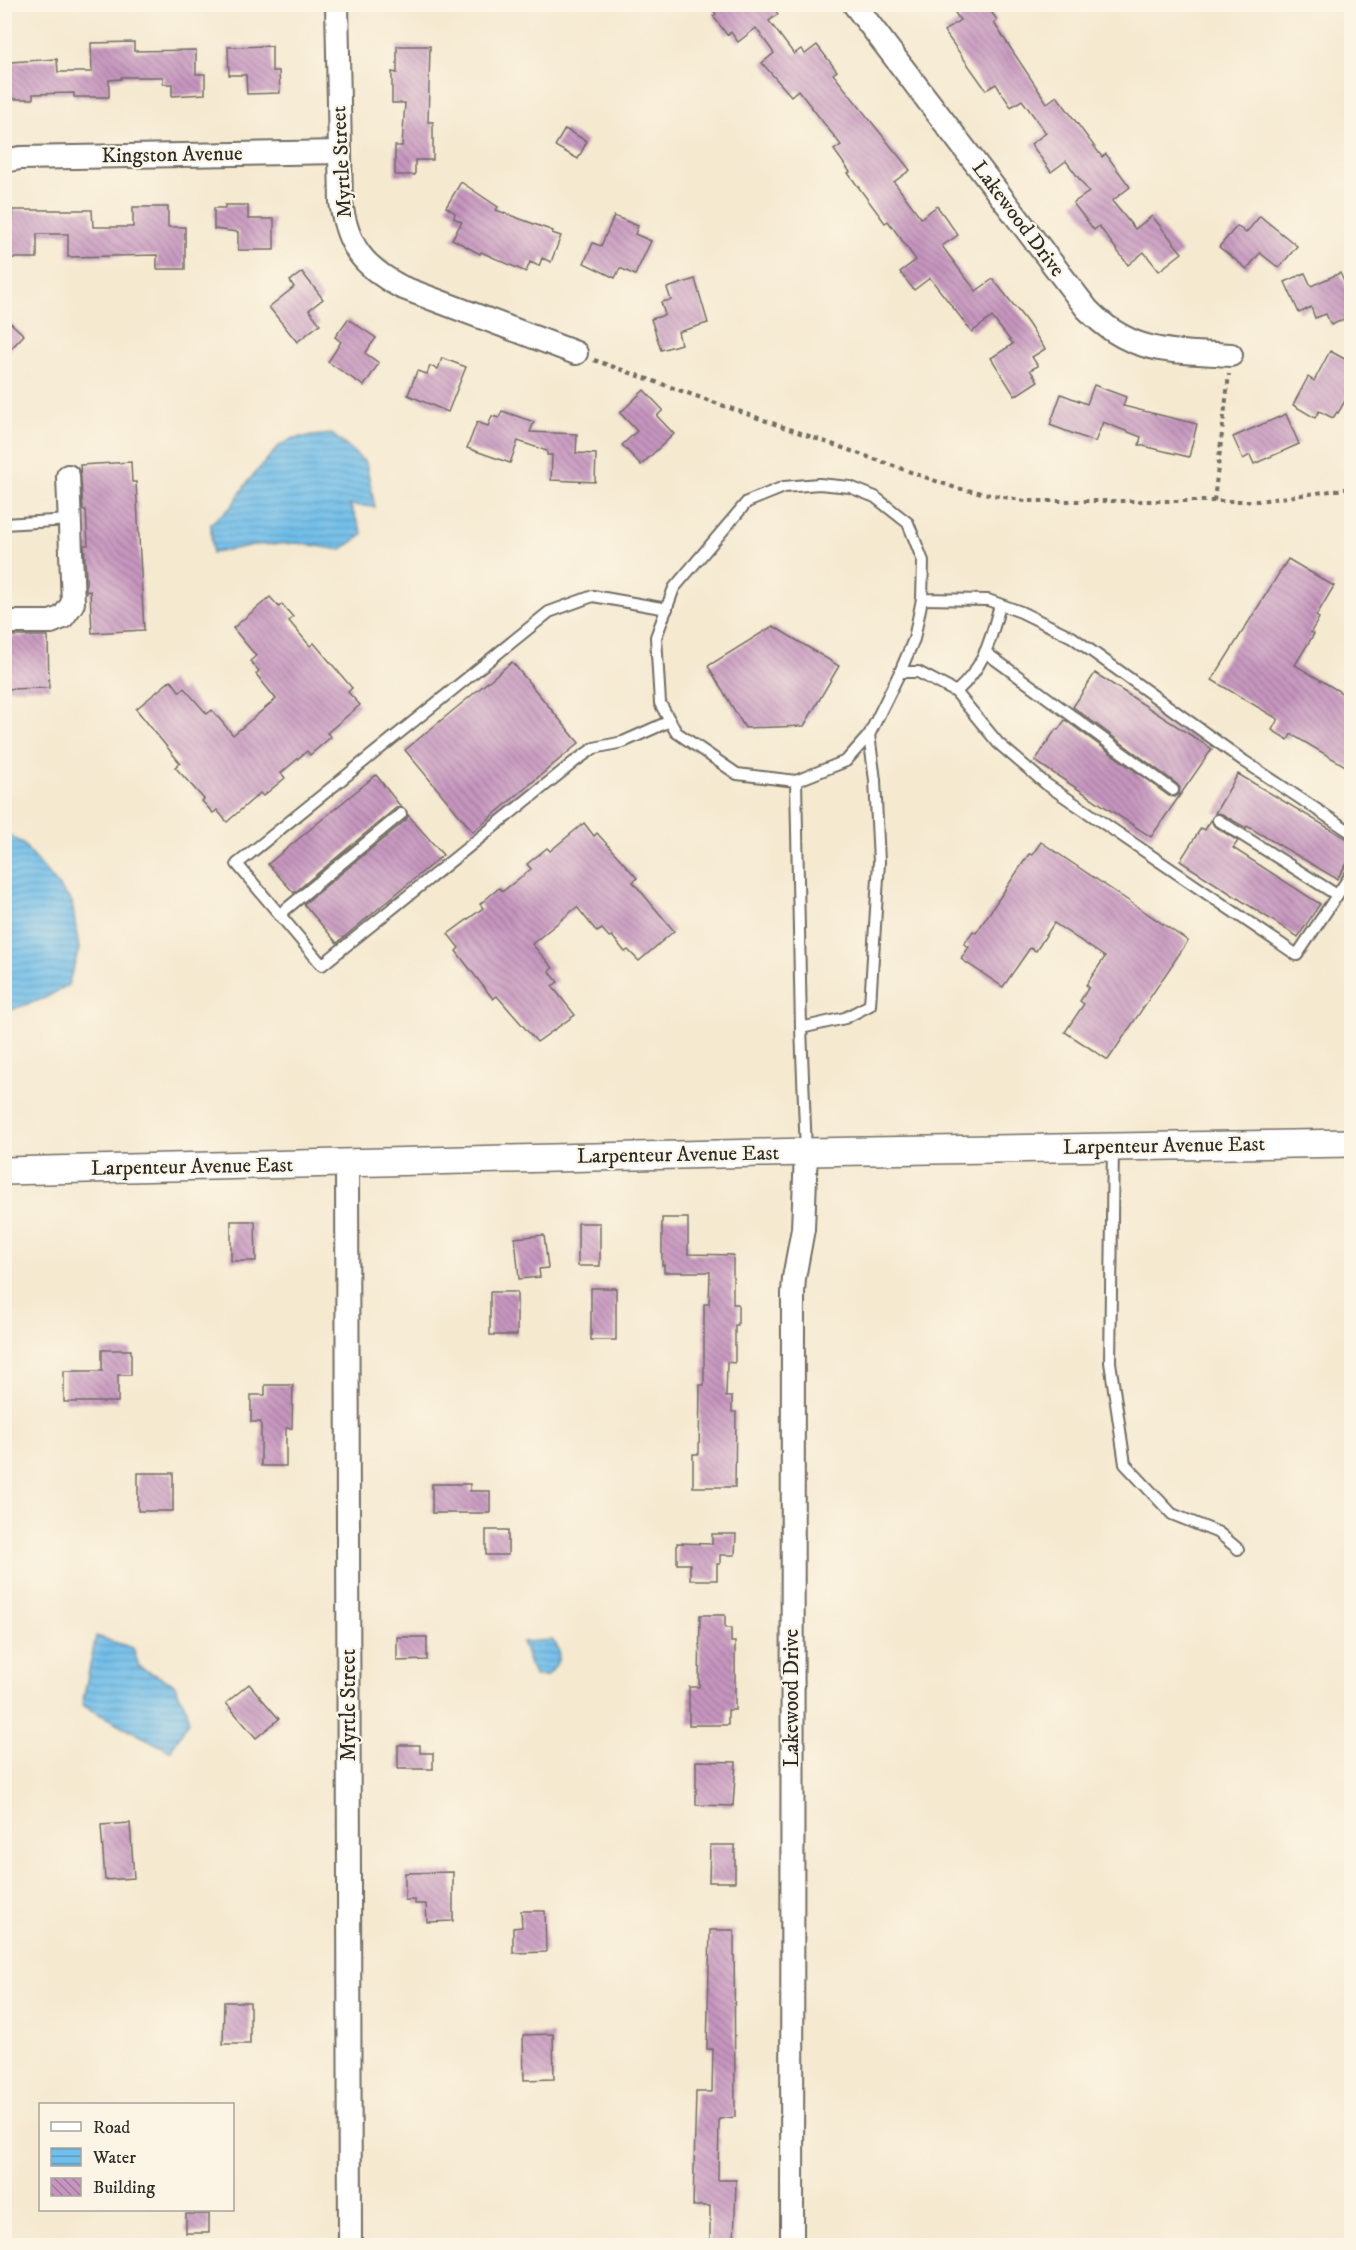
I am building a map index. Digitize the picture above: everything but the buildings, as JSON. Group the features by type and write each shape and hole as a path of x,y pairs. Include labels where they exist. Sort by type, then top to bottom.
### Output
{"street":[{"name":"Myrtle Street","path":"337,4 341,202 344,224 352,244 366,264 381,277 401,287 576,353"},
{"name":"Lakewood Drive","path":"854,4 1087,309 1102,325 1122,338 1143,347 1231,355"},
{"name":"Kingston Avenue","path":"4,160 340,152"},
{"path":"4,622 51,622 63,617 73,603 68,476"},
{"name":"Larpenteur Avenue East","path":"4,1171 806,1152 1352,1143"},
{"name":"Lakewood Drive","path":"792,2246 793,1293 803,1229 806,1152"},
{"name":"Myrtle Street","path":"347,1164 350,2246"}],"lane":[{"path":"819,484 850,487 875,497 908,523 923,561 922,599 914,639 869,735 846,761 796,781 737,774 676,732 660,703 656,637 667,609 674,588 747,502 784,487 819,484"},
{"path":"4,524 70,520"},
{"path":"667,609 593,596 549,612 237,864 322,965 594,748 623,742 670,722"},
{"path":"922,599 988,600 1021,612 1072,637 1234,755 1352,833"},
{"path":"956,692 973,677 986,652 1000,605"},
{"path":"986,652 1173,790"},
{"path":"900,672 918,672 956,692 998,743 1046,784 1297,955 1352,873"},
{"path":"801,1028 845,1018 870,1005 879,862 875,780 869,735"},
{"path":"796,781 806,1152"},
{"path":"279,915 401,814"},
{"path":"1218,820 1336,896"},
{"path":"1113,1147 1110,1362 1125,1464 1172,1514 1219,1533 1238,1549"}],"path":[{"path":"576,353 956,488 1025,501 1259,501 1352,488"},
{"path":"1215,501 1231,355"}],"water":[{"path":"332,434 366,463 375,507 350,505 363,534 341,550 298,543 254,545 212,553 211,523 231,507 249,480 279,446 293,438"},
{"path":"5,832 23,844 72,902 79,949 68,985 45,998 5,1012"},
{"path":"96,1636 133,1648 139,1667 174,1684 187,1710 189,1721 170,1751 82,1705"},
{"path":"552,1640 558,1649 557,1663 547,1676 534,1676 522,1642"}]}
